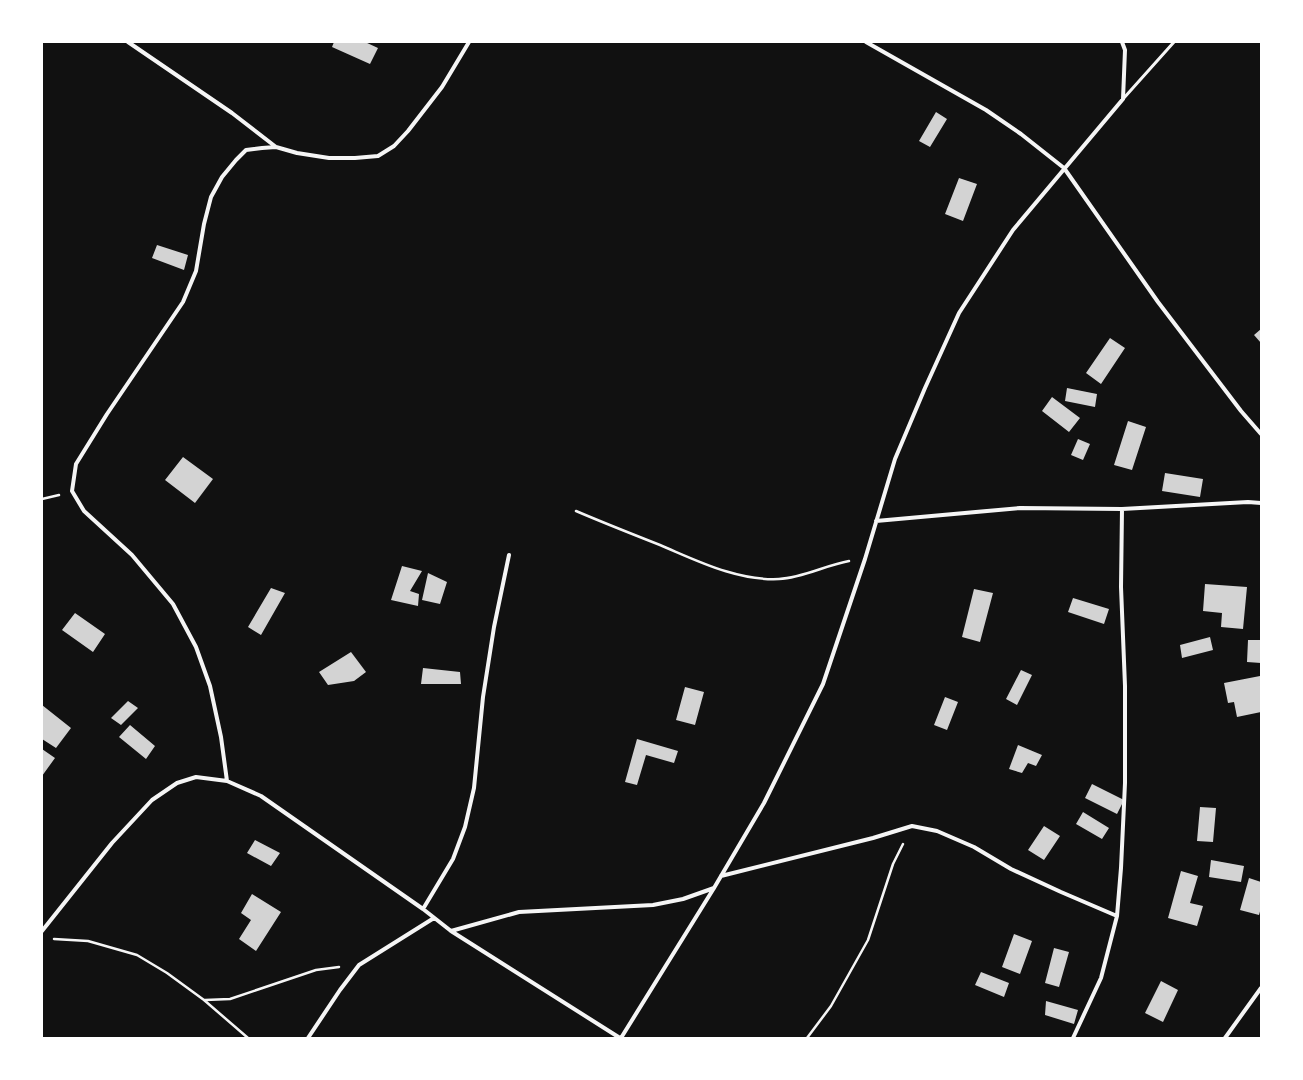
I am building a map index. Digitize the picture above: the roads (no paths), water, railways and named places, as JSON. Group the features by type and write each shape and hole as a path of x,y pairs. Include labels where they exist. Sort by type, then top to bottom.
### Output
{"street":[{"path":"128,42 232,113 276,147"},
{"path":"227,781 221,737 210,686 196,647 173,604 132,555 84,511 72,491 76,464 107,414 182,302 196,271 204,224 211,198 222,177 236,160 246,150 276,147 297,153 329,158 378,156 394,146 408,131 442,87 469,42"},
{"path":"866,42 986,110 1021,134 1064,168 1158,302 1241,411 1261,434"},
{"path":"42,931 112,843 152,800 177,783 196,777 227,781 261,796 423,909 452,931 621,1038 714,888 764,803 823,684 866,559 876,520 895,459 959,313 1012,230 1123,99 1125,50 1122,42"},
{"path":"876,520 1020,508 1122,509 1248,502 1261,503"},
{"path":"1072,1038 1101,978 1117,916 1125,782 1125,686 1121,587 1122,509"},
{"path":"423,909 453,859 465,827 474,788 483,697 494,628 509,555"},
{"path":"721,876 873,838 912,826 938,831 952,837 974,847 1012,869 1117,916"},
{"path":"452,931 519,912 653,905 683,899 714,888"},
{"path":"308,1038 340,990 359,965 434,918"},
{"path":"1225,1038 1261,988"}],"lane":[{"path":"1123,99 1174,42"}]}
